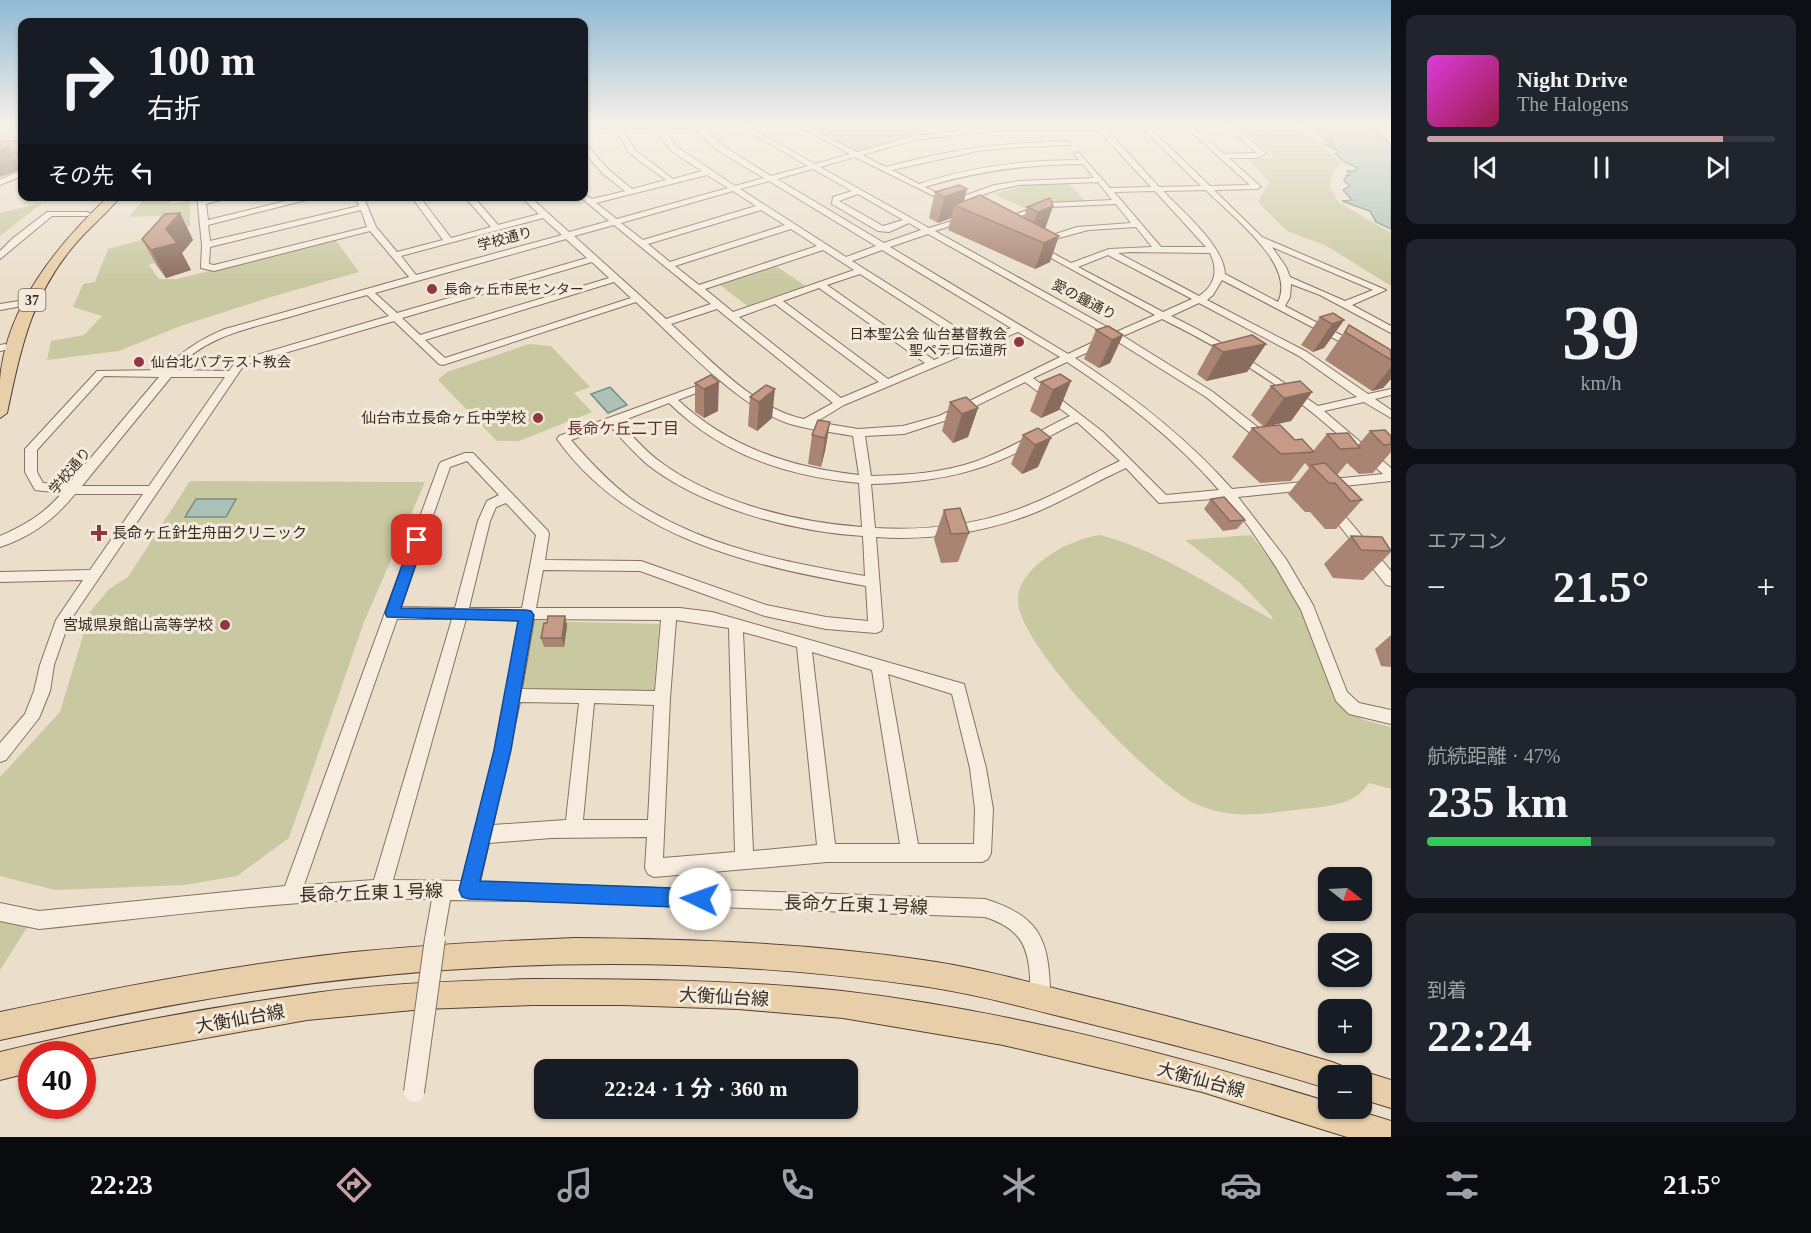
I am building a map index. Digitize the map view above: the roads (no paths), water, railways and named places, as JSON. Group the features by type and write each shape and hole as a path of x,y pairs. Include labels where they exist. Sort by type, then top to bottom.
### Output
{"main road":[{"name":"37","path":"0,366 2,347 19,304 51,254 87,214 102,201"},
{"name":"37","path":"0,413 19,331 39,285 76,235 111,201"},
{"path":"0,1026 96,1004 313,969 526,951 631,951 735,955 836,963 924,974 1040,998 1201,1037 1318,1072"},
{"name":"大衡仙台線","path":"96,1044 307,1007 424,996 622,992 738,996 843,1005 1003,1031 1202,1078 1391,1136"},
{"path":"0,1066 18,1062"},
{"path":"1372,1088 1391,1094"}],"street":[{"path":"614,178 630,192"},
{"path":"667,178 671,181"},
{"path":"588,199 630,192 683,178"},
{"path":"717,178 977,345"},
{"path":"768,178 1067,358 1131,402 1170,433 1203,464 1254,524 1308,609 1341,696 1355,710 1391,717"},
{"name":"学校通り","path":"0,542 36,525 54,511 167,373 188,352 228,331 768,178"},
{"name":"愛の鐘通り","path":"837,178 1152,356 1226,407 1278,451"},
{"path":"845,260 973,215 904,178"},
{"path":"919,186 942,178"},
{"path":"529,201 724,379 765,408 804,424 858,434 890,432 943,418 1210,293 1220,275 1221,265 1213,250 1145,178"},
{"path":"1196,178 1260,239 1280,262 1288,279 1288,295 1281,305"},
{"path":"1108,190 1257,188 1246,178"},
{"path":"951,203 998,187 1019,183 1100,180 1159,250"},
{"path":"860,191 835,202 881,229 889,229 910,220"},
{"path":"588,200 840,403"},
{"path":"201,201 206,245 204,267 214,268 372,228"},
{"path":"203,224 297,201"},
{"path":"361,201 372,228 414,278"},
{"path":"419,201 448,240"},
{"path":"473,201 496,226"},
{"path":"998,229 990,225 1048,205 1118,202"},
{"path":"206,245 363,207"},
{"path":"642,243 761,207"},
{"path":"0,256 16,240 51,214 87,214"},
{"path":"396,255 543,215"},
{"path":"1136,225 1088,226 1026,243 1201,334 1238,356 1316,410 1391,476"},
{"path":"669,265 791,226"},
{"path":"1260,239 1381,290 1344,305"},
{"path":"699,288 823,246"},
{"path":"1072,266 1109,252 1213,250"},
{"path":"1109,252 1304,354 1391,415"},
{"path":"0,754 31,718 42,691 47,665 63,620 240,363 592,259"},
{"path":"731,316 861,270"},
{"path":"1220,275 1281,305 1368,354"},
{"path":"418,339 615,279"},
{"path":"1288,279 1391,330"},
{"path":"820,284 933,364"},
{"path":"368,291 443,362 638,299"},
{"path":"776,300 887,383"},
{"path":"0,307 19,304"},
{"path":"665,323 718,305"},
{"path":"804,424 840,403 1018,328"},
{"path":"151,490 73,490 39,487 31,472 31,449 101,373 231,374"},
{"path":"724,379 562,439 595,477 655,520 745,557 803,571 872,582"},
{"path":"1027,379 1106,439 1163,500 1391,476"},
{"path":"1316,410 1391,392"},
{"path":"670,398 706,430 762,459 828,475 864,478 935,476 967,468 989,461 1078,417"},
{"path":"612,420 651,461 715,498 768,516 867,531 930,532 966,528 1000,520 1058,498 1128,462"},
{"path":"537,565 641,566 794,618 854,627 876,627 863,454 858,434"},
{"path":"291,895 445,465 469,456 543,534 526,615 503,750 469,890"},
{"path":"1302,476 1352,530 1391,580"},
{"path":"381,889 475,562 484,521 491,504 507,497"},
{"path":"0,577 94,575"},
{"path":"392,613 669,615 711,618 959,689 978,768 984,809 982,853 910,851 827,853 654,868 662,698 669,615"},
{"path":"736,624 744,861"},
{"path":"804,645 827,853"},
{"path":"879,665 910,851"},
{"path":"512,695 662,698"},
{"path":"574,828 587,697"},
{"path":"483,835 574,828 656,828"},
{"name":"長命ケ丘東１号線","path":"0,912 39,920 291,895 381,889 985,908 1002,913 1022,924 1033,941 1040,980 1040,998"},
{"path":"414,1092 442,891"}],"place":[{"name":"長命ヶ丘市民センター","path":"432,289"},
{"name":"日本聖公会 仙台基督教会 聖ペテロ伝道所","path":"1019,342"},
{"name":"仙台北バプテスト教会","path":"139,362"},
{"name":"仙台市立長命ヶ丘中学校","path":"538,418"},
{"name":"長命ヶ丘針生舟田クリニック","path":"99,533"},
{"name":"宮城県泉館山高等学校","path":"225,625"}],"district":[{"name":"長命ケ丘二丁目","path":"623,428"}]}
